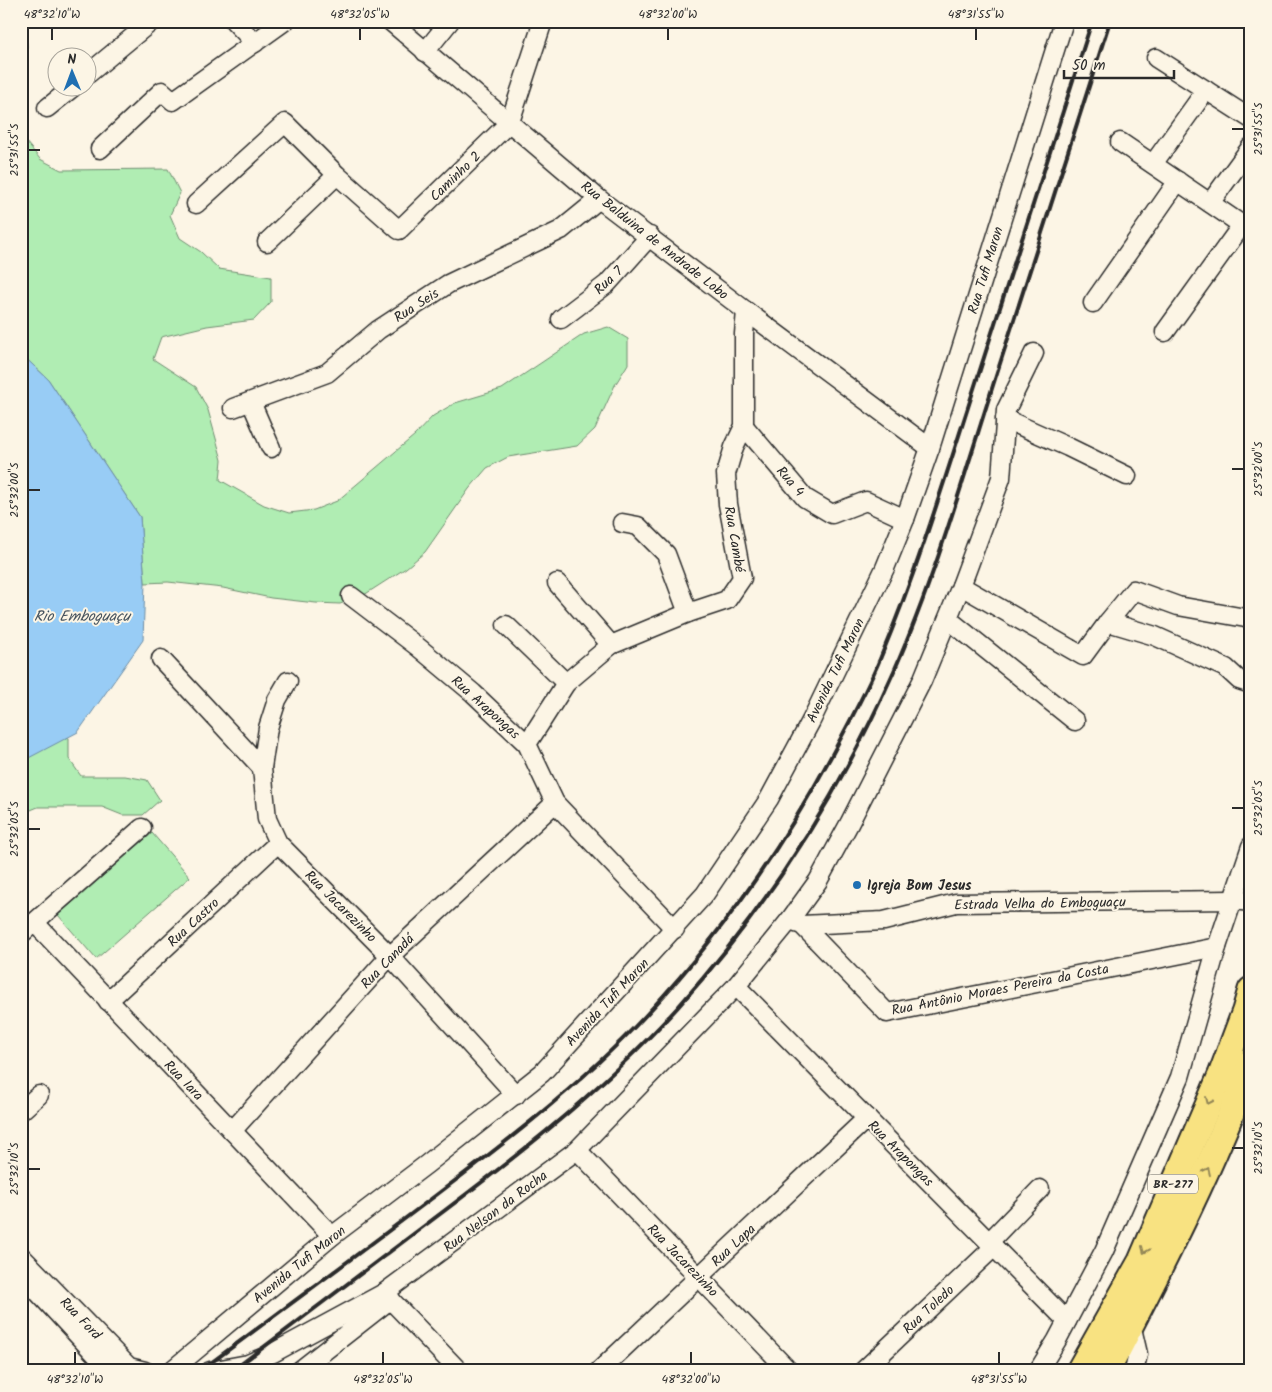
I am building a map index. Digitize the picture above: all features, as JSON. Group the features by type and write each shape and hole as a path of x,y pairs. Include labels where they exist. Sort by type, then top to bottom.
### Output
{"highway":[{"name":"BR-277","path":"1107,1371 1220,1144 1242,1076 1241,1050 1251,990"},
{"name":"BR-277","path":"1079,1371 1242,1076"}],"street":[{"path":"98,66 152,21"},
{"path":"234,21 255,43"},
{"path":"100,148 162,91 173,101 285,21"},
{"name":"Rua Balduina de Andrade Lobo","path":"390,21 599,199 930,448"},
{"path":"425,52 450,21"},
{"path":"510,122 543,21"},
{"name":"Rua Tufi Maron","path":"905,519 930,448 1064,21"},
{"path":"1156,58 1251,119"},
{"path":"1153,164 1206,90"},
{"path":"48,108 60,98"},
{"name":"Caminho 2","path":"337,175 399,230 510,122"},
{"path":"196,204 285,123 337,175 267,242"},
{"path":"1120,142 1246,228 1166,332"},
{"path":"1210,203 1251,147"},
{"path":"1093,303 1178,181"},
{"name":"Rua Seis","path":"233,408 327,373 378,330 448,284 561,230 599,199"},
{"name":"Rua 7","path":"561,319 607,284 650,236"},
{"name":"Rua Cambé","path":"527,744 566,684 611,644 688,613 727,600 742,578 728,504 726,474 734,447 744,426 744,334 746,311"},
{"name":"Rua Nelson da Rocha","path":"210,1371 248,1364 388,1296 577,1150 795,923 850,824 922,681 948,619 1001,478 1006,410 1034,353"},
{"path":"251,402 272,448"},
{"path":"1005,419 1127,476"},
{"name":"Rua 4","path":"744,426 804,498 832,514 866,502 905,519"},
{"name":"Avenida Tufi Maron","path":"171,1371 332,1236 542,1073 705,894 769,799 811,721 884,568 905,519"},
{"path":"622,523 638,526 666,554 688,613"},
{"path":"557,583 611,644"},
{"path":"961,586 1083,656 1134,590 1178,606 1251,619"},
{"name":"Rua Arapongas","path":"351,596 418,647 473,693 527,744 555,804 675,928"},
{"path":"948,619 1075,720"},
{"path":"1108,622 1155,636 1226,668 1238,680 1251,684"},
{"path":"506,625 566,684"},
{"path":"161,659 262,768"},
{"name":"Rua Jacarezinho","path":"288,682 276,700 268,728 262,768 267,818 278,842 390,956 516,1095"},
{"name":"Rua Canadá","path":"232,1131 390,956 555,804"},
{"path":"28,929 142,828"},
{"name":"Rua Castro","path":"108,1000 278,842"},
{"path":"1038,1371 1104,1251 1180,1077 1217,947 1251,846"},
{"name":"Estrada Velha do Emboguaçu","path":"795,923 884,922 956,903 1233,900 1251,902"},
{"name":"Rua Antônio Moraes Pereira da Costa","path":"795,923 887,1013 1217,947"},
{"name":"Rua Iara","path":"28,929 108,1000 332,1236"},
{"name":"Rua Arapongas","path":"736,986 1067,1321"},
{"path":"21,1111 39,1095"},
{"name":"Rua Lapa","path":"600,1371 867,1118"},
{"name":"Rua Jacarezinho","path":"577,1150 789,1371"},
{"name":"Rua Toledo","path":"863,1371 991,1245 1040,1189"},
{"name":"Rua Ford","path":"21,1256 129,1367 145,1371"},
{"path":"21,1274 112,1371"},
{"path":"299,1371 388,1296 459,1371"},
{"path":"1131,1324 1138,1354 1134,1371"}],"green space":[{"path":"21,21 25,21 27,47 21,74"},
{"path":"21,136 40,159 61,170 168,169 180,193 170,215 180,238 201,252 219,269 271,277 271,302 254,320 207,326 161,337 153,359 196,387 208,410 222,460 220,480 264,505 289,513 314,510 337,501 415,435 433,416 455,403 502,389 584,334 608,327 628,339 628,364 615,385 595,429 577,446 508,457 487,468 469,489 425,552 406,568 364,595 340,604 316,603 271,598 223,588 168,582 145,583 140,517 48,379 21,354"},
{"path":"46,731 69,738 69,759 81,776 125,776 147,780 160,800 143,815 122,815 102,807 38,807 21,814 21,747"},
{"path":"152,833 190,877 96,959 58,915"}],"water":[{"name":"Rio Emboguaçu","path":"21,354 48,379 140,517 145,583 143,640 78,732 21,762"}],"railway":[{"path":"200,1371 481,1161 539,1115 594,1067 674,985 750,888 773,854 815,785 853,716 875,671 894,624 944,481 1092,21"},
{"path":"232,1371 517,1155 616,1070 678,1007 711,969 742,930 799,848 850,761 873,716 923,600 1110,21"}],"place":[{"name":"Igreja Bom Jesus","path":"857,885"}]}
